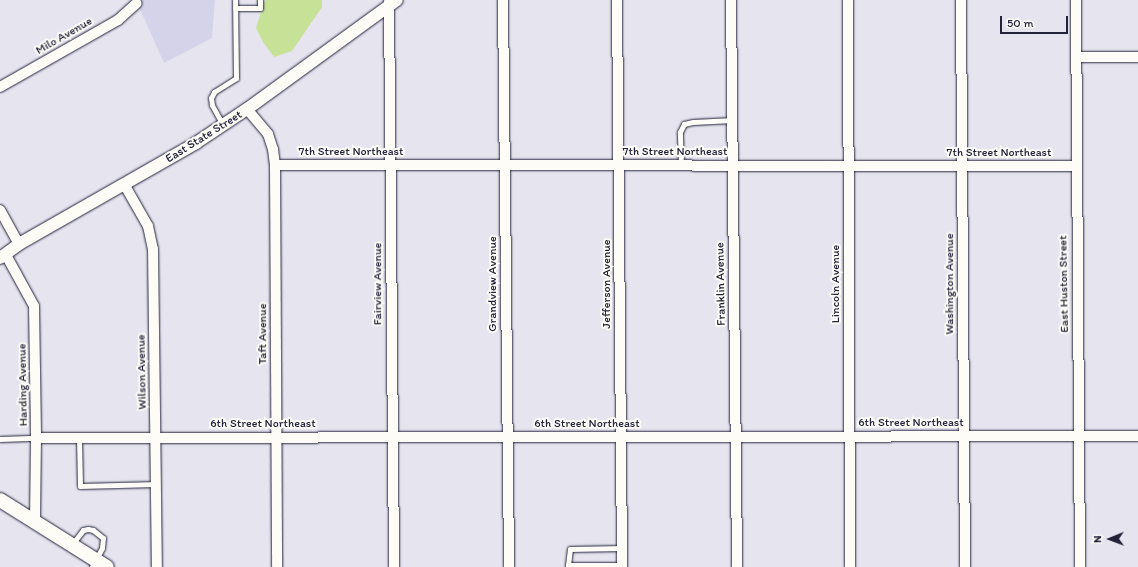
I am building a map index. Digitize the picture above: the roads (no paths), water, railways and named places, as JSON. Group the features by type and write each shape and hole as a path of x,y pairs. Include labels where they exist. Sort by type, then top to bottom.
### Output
{"main road":[{"path":"0,500 71,545 98,565"}],"street":[{"name":"Grandview Avenue","path":"503,0 509,567"},
{"name":"Jefferson Avenue","path":"617,0 622,566"},
{"name":"Franklin Avenue","path":"731,0 737,567"},
{"name":"Lincoln Avenue","path":"848,0 850,567"},
{"name":"Washington Avenue","path":"961,0 965,567"},
{"name":"East Huston Street","path":"1076,0 1080,567"},
{"name":"East State Street","path":"3,256 19,244 174,156 248,109 392,2"},
{"name":"Fairview Avenue","path":"392,2 390,165 394,567"},
{"name":"Milo Avenue","path":"0,87 118,20 137,3"},
{"path":"1076,57 1138,57"},
{"name":"Taft Avenue","path":"248,109 268,134 273,149 275,165 277,567"},
{"name":"7th Street Northeast","path":"275,165 1076,166"},
{"name":"Wilson Avenue","path":"124,184 148,226 154,249 157,567"},
{"path":"0,210 19,244"},
{"name":"Harding Avenue","path":"3,256 34,306 36,438 35,522"},
{"name":"6th Street Northeast","path":"36,438 1138,436"}],"lane":[{"path":"222,125 212,105 211,98 214,92 236,78 235,0"},
{"path":"235,8 260,8 260,0"},
{"path":"681,165 680,132 684,124 693,122 733,120"},
{"path":"0,439 36,438"},
{"path":"79,438 80,486 157,484"},
{"path":"71,545 83,530 88,529 98,534 103,538 98,565"},
{"path":"622,548 570,549 568,566 622,566"}]}
